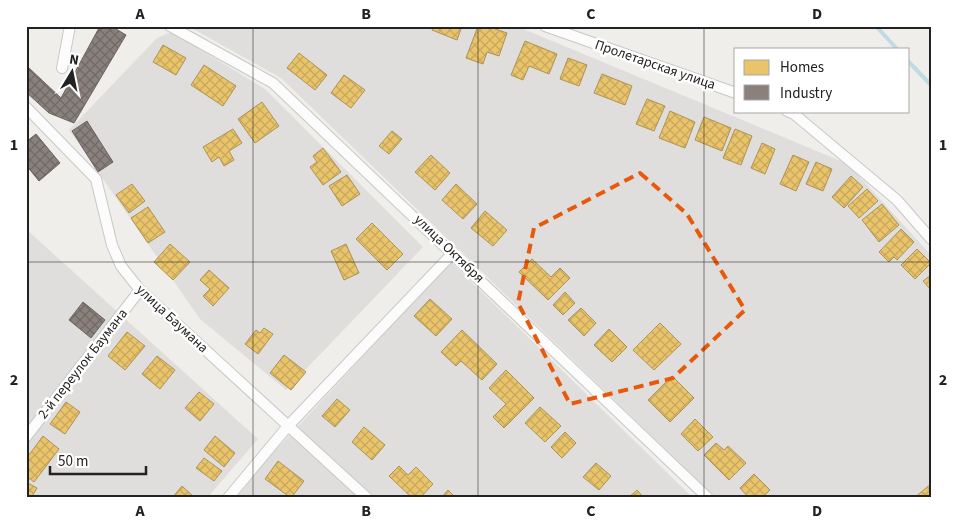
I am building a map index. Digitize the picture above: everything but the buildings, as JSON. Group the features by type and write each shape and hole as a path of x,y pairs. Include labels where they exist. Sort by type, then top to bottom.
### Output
{"street":[{"path":"62,68 70,26"},
{"name":"улица Октября","path":"170,26 273,83 708,498"},
{"name":"Пролетарская улица","path":"545,26 734,92"},
{"name":"улица Баумана","path":"26,108 96,179 120,266 140,290 367,498"},
{"path":"789,112 897,200 931,239"},
{"path":"228,498 288,426 452,253"},
{"name":"2-й переулок Баумана","path":"26,437 140,290"}],"highlighted area":[{"path":"640,173 687,214 745,310 673,378 570,404 518,303 534,228"}],"shaded area":[{"path":"188,26 516,26 848,164 931,255 931,498 716,498 281,78"},
{"path":"171,32 265,89 423,247 286,390 200,319 69,130 157,38"},
{"path":"26,229 258,439 207,498 26,498"},
{"path":"451,262 693,498 236,498 273,453"}],"waterway":[{"path":"876,26 896,48"},
{"path":"910,63 931,85"}]}
